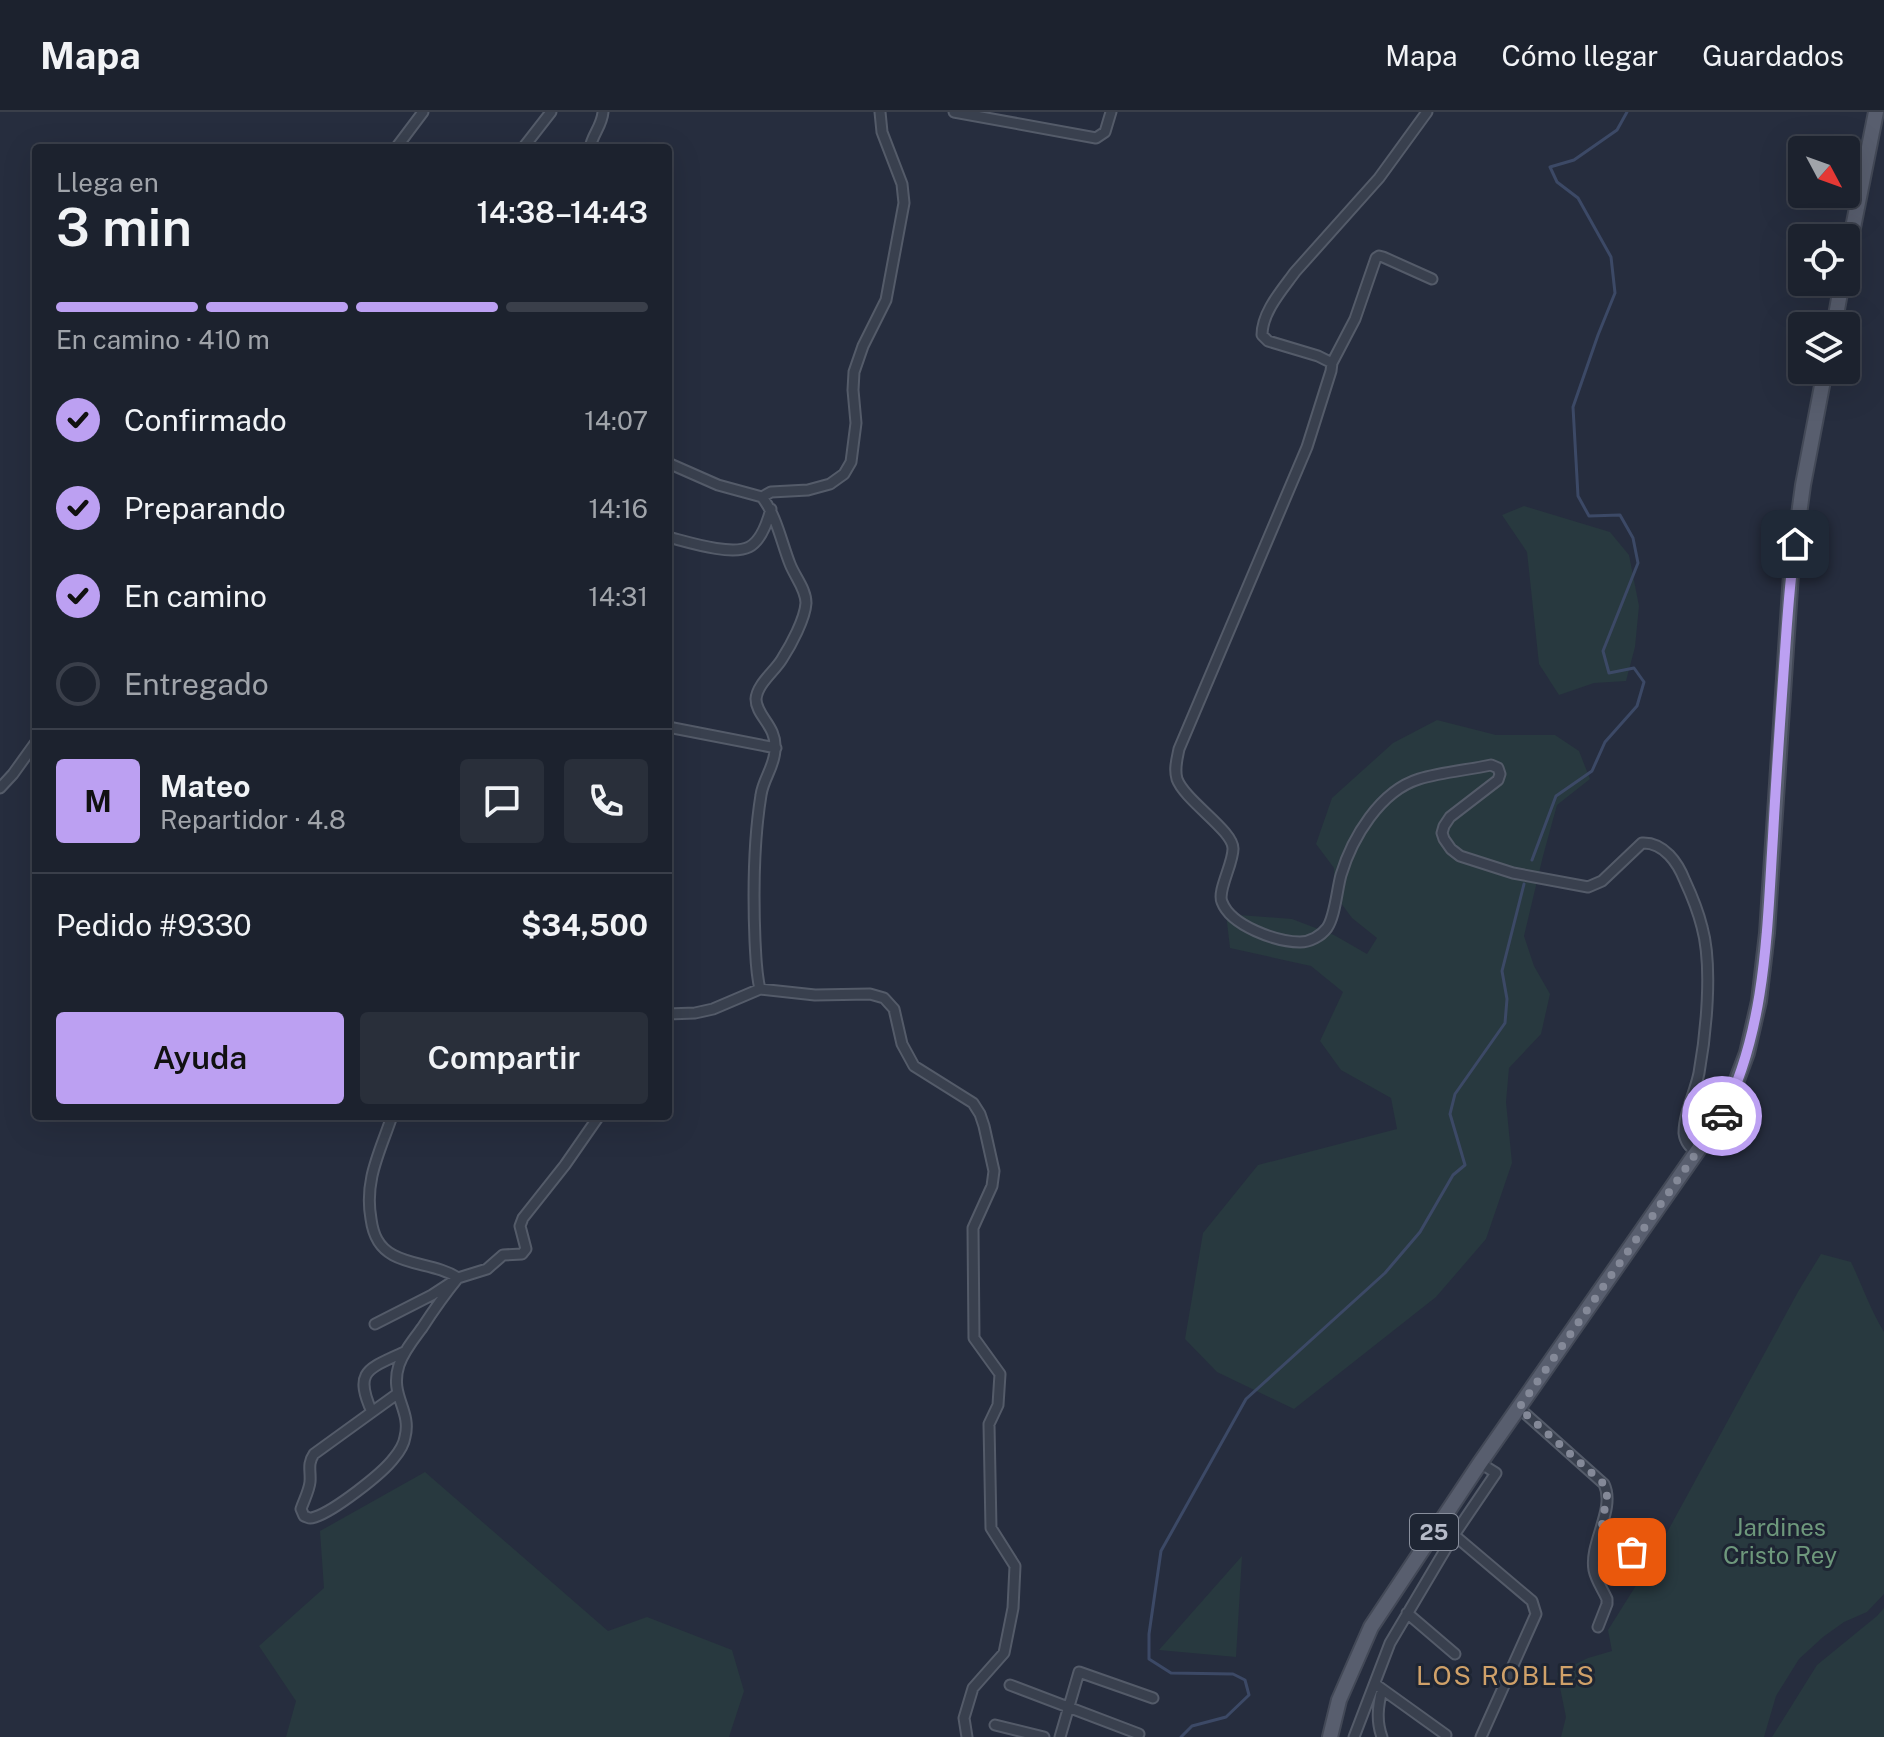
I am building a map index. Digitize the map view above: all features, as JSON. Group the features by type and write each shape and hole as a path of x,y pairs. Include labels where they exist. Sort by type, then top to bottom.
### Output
{"main road":[{"path":"1854,224 1876,112"},
{"name":"25","path":"1330,1737 1339,1700 1371,1627 1480,1463 1719,1120 1747,1053 1759,1001 1767,933 1791,574 1803,485 1822,384"}],"street":[{"path":"399,144 423,112"},
{"path":"526,144 551,112"},
{"path":"591,144 603,112"},
{"path":"762,497 771,492 808,490 830,484 844,474 851,462 856,423 854,372 886,300 904,203 902,184 882,132 880,112"},
{"path":"954,112 1096,138 1105,132 1111,112"},
{"path":"1332,363 1268,341 1262,335 1264,320 1284,286 1379,178 1427,112"},
{"path":"1432,279 1379,256 1376,258 1355,319 1332,363 1307,447 1179,749 1176,777 1232,839 1234,848 1220,897 1222,905 1237,921 1264,936 1301,942 1312,940 1328,927 1341,873 1359,834 1384,800 1418,779 1491,765 1500,771 1498,780 1450,817 1442,833 1451,849 1460,856 1513,873 1588,887 1602,881 1642,843 1656,846 1672,858 1681,871 1703,929 1708,958 1704,1041 1684,1129 1687,1144 1697,1153"},
{"path":"672,465 718,485 762,497 771,509 790,564 806,598 804,614 788,649 758,691 756,700 773,732 776,748 761,793 753,884 756,966 760,989"},
{"path":"672,538 722,548 746,548 760,535 771,509"},
{"path":"672,728 776,748"},
{"path":"0,788 32,748"},
{"path":"672,1014 713,1009 760,989 815,995 870,994 884,998 894,1009 902,1044 914,1066 973,1103 980,1114 994,1171 992,1186 973,1228 974,1338 1000,1374 998,1405 989,1424 991,1528 1015,1566 1013,1608 1004,1653 973,1688 964,1718 967,1737"},
{"path":"391,1120 369,1184 368,1205 375,1235 391,1254 458,1278"},
{"path":"375,1324 458,1278 481,1272 503,1255 524,1252 520,1226 523,1218 596,1120"},
{"path":"397,1394 310,1459 310,1484 301,1509 304,1516 311,1518 327,1511 394,1459 405,1439 406,1430 396,1380 404,1352 458,1278"},
{"path":"372,1412 363,1391 367,1374 370,1369 404,1352"},
{"path":"1519,1408 1604,1484 1607,1495 1594,1571 1607,1604 1598,1627"},
{"path":"1354,1737 1378,1686 1390,1643 1454,1535 1496,1473 1480,1463"},
{"path":"1602,1525 1623,1537 1631,1546 1632,1552 1622,1578"},
{"path":"1454,1535 1532,1601 1536,1614 1481,1737"},
{"path":"1407,1613 1455,1654"},
{"path":"1060,1737 1079,1672 1153,1698"},
{"path":"1010,1685 1139,1734"},
{"path":"1378,1686 1446,1735"},
{"path":"1378,1686 1378,1723 1382,1737"},
{"path":"995,1725 1044,1737"}],"green space":[{"path":"1524,506 1610,532 1629,555 1639,606 1635,647 1626,681 1594,683 1559,695 1539,664 1527,552 1502,515"},
{"path":"1437,720 1496,735 1555,735 1579,751 1590,779 1557,805 1524,936 1534,966 1550,994 1541,1034 1509,1068 1506,1102 1512,1163 1486,1239 1436,1297 1294,1409 1217,1372 1185,1339 1203,1233 1258,1165 1397,1129 1391,1098 1341,1070 1320,1041 1343,992 1311,966 1230,948 1226,914 1292,919 1334,935 1367,954 1377,938 1352,918 1335,895 1334,868 1316,844 1332,798 1393,743"},
{"name":"Jardines Cristo Rey","path":"1821,1254 1851,1262 1884,1332 1884,1594 1867,1612 1844,1622 1799,1659 1776,1696 1764,1737 1561,1737 1566,1717 1557,1673 1588,1658 1612,1651 1608,1630 1652,1560"},
{"path":"425,1472 608,1631 647,1617 732,1650 744,1691 729,1737 286,1737 296,1701 259,1646 324,1588 320,1531"},
{"path":"1242,1556 1236,1657 1159,1650"},
{"path":"1884,1608 1884,1737 1772,1737 1817,1665"}],"waterway":[{"path":"1532,860 1556,796 1592,771 1605,742 1637,706 1644,682 1634,668 1609,673 1603,651 1638,563 1633,538 1620,515 1589,516 1578,496 1573,407 1615,293 1611,257 1578,198 1557,182 1550,167 1574,160 1617,130 1627,112"},
{"path":"1181,1737 1192,1726 1226,1717 1249,1695 1245,1680 1233,1674 1171,1673 1149,1659 1149,1634 1161,1551 1246,1399 1385,1273 1420,1232 1453,1175 1465,1165 1450,1114 1455,1094 1505,1023 1507,999 1502,971 1524,884"}],"way so far":[{"path":"1632,1552 1628,1541 1602,1525 1607,1495 1604,1484 1519,1408 1722,1116"}],"district":[{"name":"LOS ROBLES","path":"1506,1676"}],"route":[{"path":"1722,1116 1747,1053 1759,1001 1767,933 1782,691 1795,544"}]}
